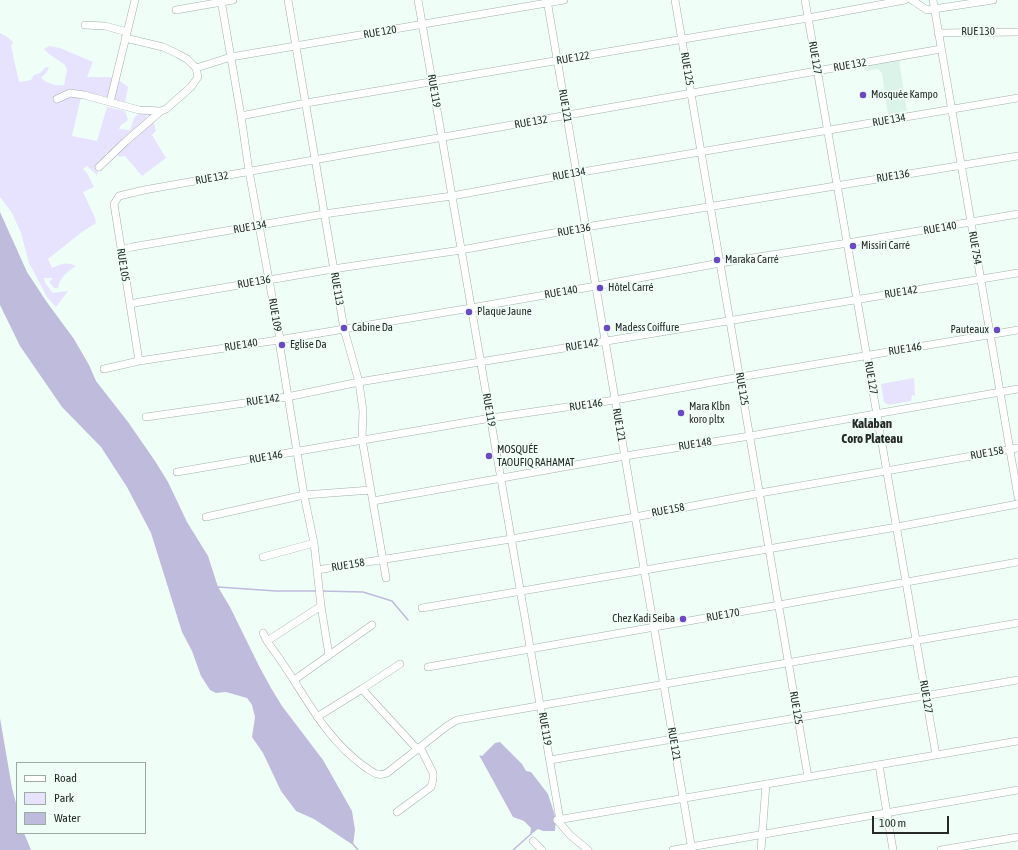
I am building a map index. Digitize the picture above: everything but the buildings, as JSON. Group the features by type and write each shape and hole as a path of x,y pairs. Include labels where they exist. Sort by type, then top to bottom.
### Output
{"street":[{"path":"110,102 135,0"},
{"path":"176,10 233,0"},
{"name":"RUE 113","path":"288,0 344,329 359,382 363,411 362,439 386,578"},
{"name":"RUE 119","path":"418,0 550,760 558,820"},
{"name":"RUE 120","path":"196,68 231,58 547,1 564,0"},
{"name":"RUE 125","path":"675,0 808,777"},
{"name":"RUE 127","path":"805,0 936,755"},
{"name":"RUE 122","path":"241,116 306,103 808,18 904,0"},
{"path":"912,0 927,10 993,0"},
{"name":"RUE 754","path":"933,0 1018,497"},
{"name":"RUE 109","path":"221,1 258,226 280,339 279,341 287,397 314,543 321,606 329,655"},
{"name":"RUE 121","path":"547,1 692,848"},
{"path":"57,99 70,93 84,95 139,110 161,111 166,110 191,87 198,77 196,68 187,59 163,47 126,35 105,26 85,25"},
{"name":"RUE 130","path":"938,33 1018,32"},
{"name":"RUE 132","path":"144,190 941,49"},
{"name":"RUE 134","path":"121,250 324,214 452,196 576,173 1018,98"},
{"path":"100,167 126,141 161,111"},
{"name":"RUE 136","path":"130,304 1018,156"},
{"name":"RUE 105","path":"139,361 114,204 119,196 144,190"},
{"name":"RUE 140","path":"104,369 139,361 471,308 720,263 1018,214"},
{"name":"RUE 142","path":"146,417 287,397 359,382 481,361 1018,273"},
{"name":"RUE 146","path":"177,472 297,452 362,439 615,400 740,377 1018,330"},
{"name":"RUE 148","path":"373,501 625,456 750,436 1018,389"},
{"name":"RUE 158","path":"317,573 382,559 512,539 760,493 1018,448"},
{"path":"206,517 304,495 371,490"},
{"path":"422,608 897,527 1018,504"},
{"path":"263,557 314,543"},
{"name":"RUE 170","path":"428,667 530,648 779,606 1018,562"},
{"path":"268,641 321,606"},
{"path":"263,633 317,717 338,744 376,775 382,775 457,720 1018,623"},
{"path":"294,680 372,625"},
{"path":"317,717 362,690 400,664"},
{"path":"550,760 1018,680"},
{"path":"362,690 426,756 433,773 431,787 397,812"},
{"path":"588,850 570,835 558,820 1018,741"},
{"path":"879,765 893,850"},
{"path":"760,850 766,784"},
{"path":"673,850 692,848 762,834 1018,790"},
{"path":"941,850 1018,837"},
{"path":"533,841 542,850"}],"shaded area":[{"path":"899,60 907,111 888,115 882,73 878,69 866,71 865,66"}],"green space":[{"path":"0,33 13,42 11,46 19,82 31,80 34,75 40,73 46,67 49,67 47,72 41,78 52,84 64,85 67,70 65,65 44,49 49,46 60,48 93,62 87,77 111,77 117,79 128,87 125,103 100,95 82,93 72,136 97,141 107,107 125,111 128,120 121,125 119,129 130,130 134,118 144,108 155,111 153,118 145,115 154,123 156,131 152,135 166,158 142,176 125,156 119,157 117,153 106,153 97,175 87,166 83,169 87,173 94,187 83,192 96,223 48,259 52,268 67,263 76,266 64,275 58,288 54,288 49,282 53,278 44,278 45,283 53,293 68,291 56,307 47,297 29,263 21,233 12,213 0,197"},
{"path":"914,378 915,396 912,395 911,401 888,405 884,402 881,384"}],"water":[{"path":"0,212 27,272 74,339 89,365 96,381 128,422 168,482 187,522 208,556 218,587 230,607 271,688 282,706 323,760 352,811 355,830 353,845 314,819 296,811 281,791 263,753 252,737 255,717 252,705 247,698 226,692 216,693 210,690 201,676 192,651 182,632 151,533 127,487 101,447 62,407 20,346 0,305"},
{"path":"0,718 16,803 16,834 24,834 31,850 0,850"},
{"path":"500,742 522,764 526,771 531,772 548,794 556,819 555,831 543,831 538,829 530,835 531,828 524,821 513,817 479,755 482,756 495,743"}],"waterway":[{"path":"217,588 276,591 317,591"},
{"path":"321,591 363,592 392,601 408,620"},
{"path":"513,850 531,834"},
{"path":"353,844 358,850"}],"place":[{"name":"Mosquée Kampo","path":"863,95"},
{"name":"Missiri Carré","path":"853,246"},
{"name":"Maraka Carré","path":"717,260"},
{"name":"Hôtel Carré","path":"600,288"},
{"name":"Plaque Jaune","path":"469,312"},
{"name":"Cabine Da","path":"344,328"},
{"name":"Madess Coiffure","path":"607,328"},
{"name":"Pauteaux","path":"997,330"},
{"name":"Eglise Da","path":"282,345"},
{"name":"Mara Klbn koro pltx","path":"681,413"},
{"name":"MOSQUÉE TAOUFIQ RAHAMAT","path":"489,456"},
{"name":"Chez Kadi Seiba","path":"683,619"}],"district":[{"name":"Kalaban Coro Plateau","path":"872,432"}]}
